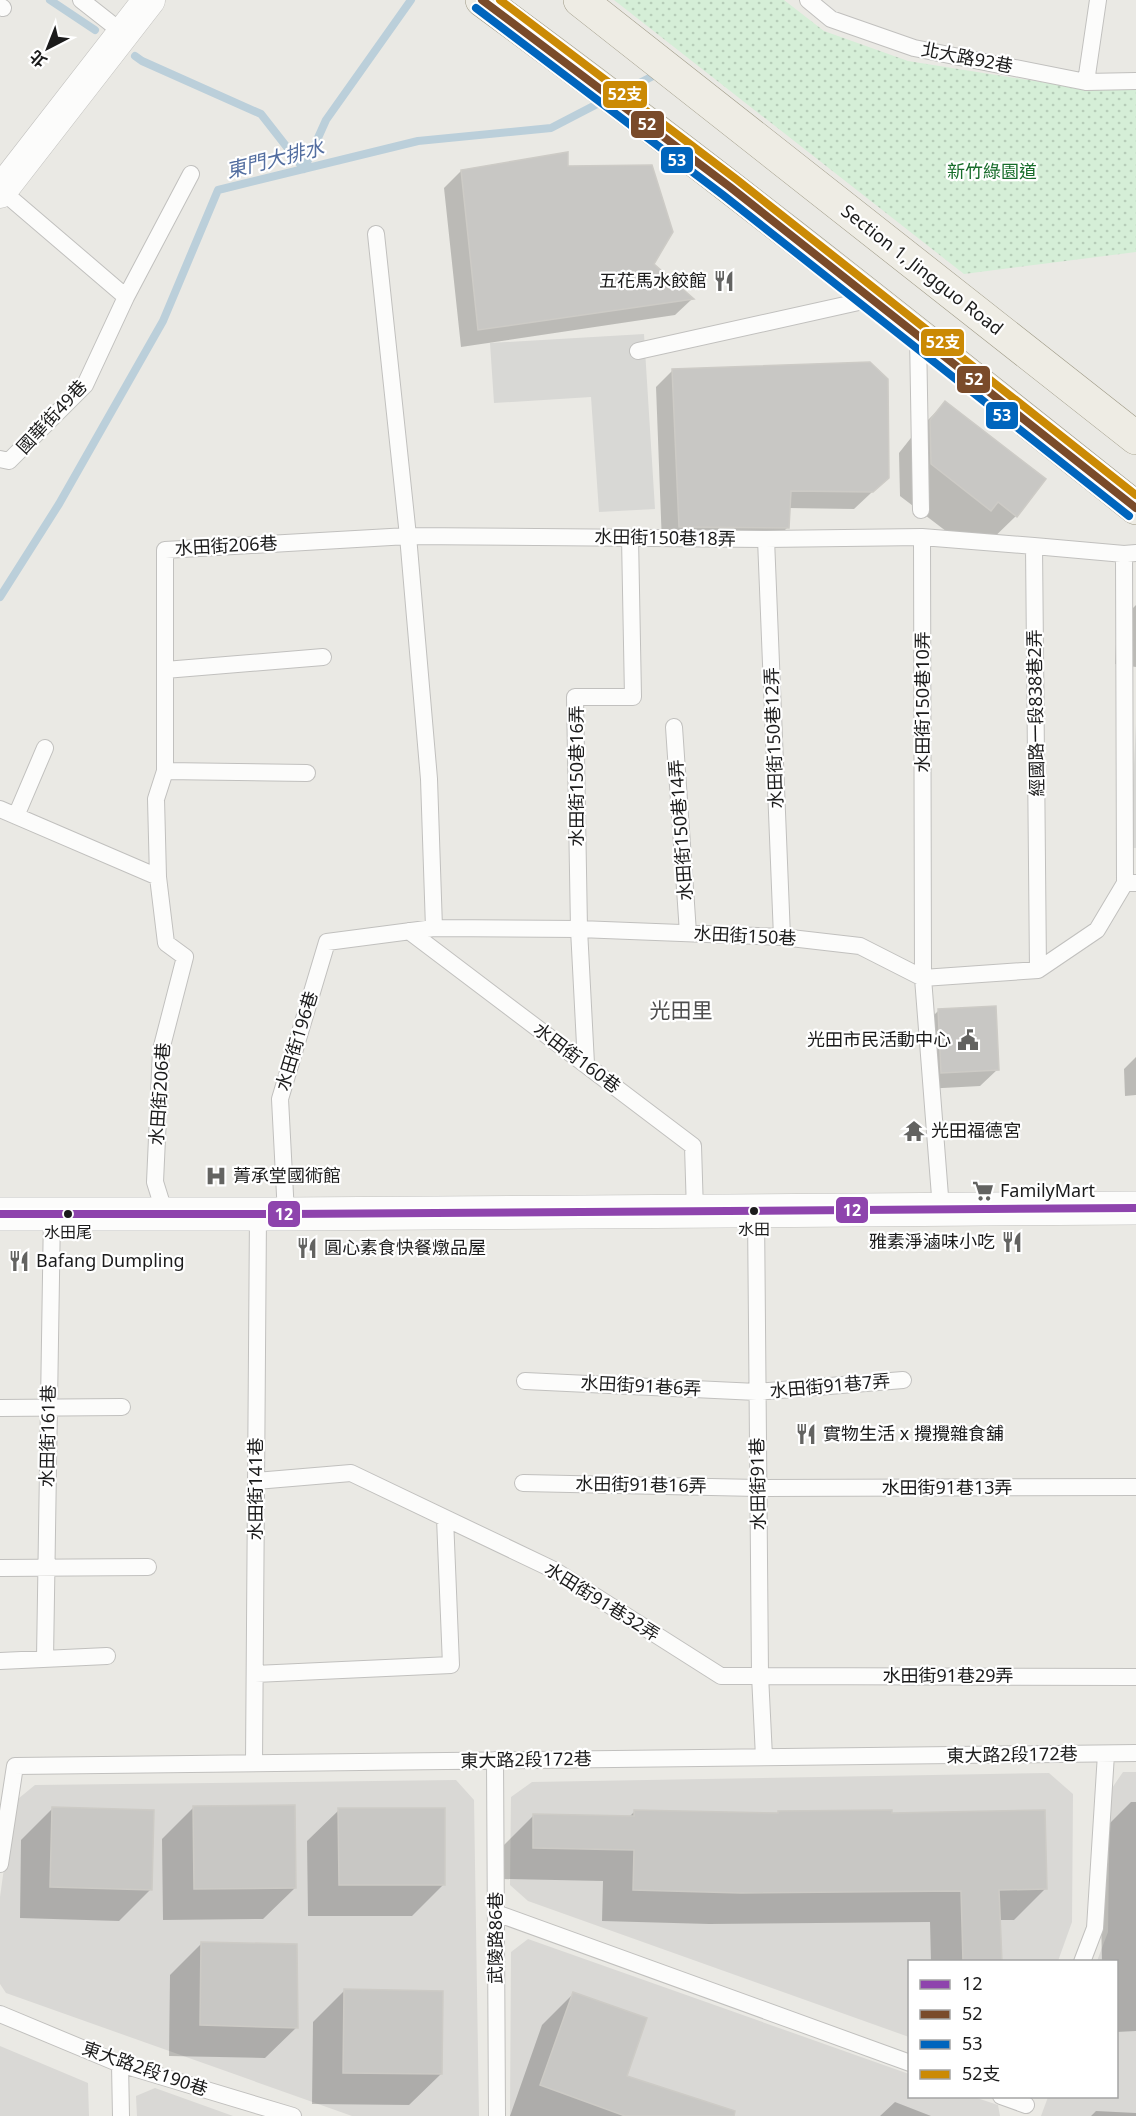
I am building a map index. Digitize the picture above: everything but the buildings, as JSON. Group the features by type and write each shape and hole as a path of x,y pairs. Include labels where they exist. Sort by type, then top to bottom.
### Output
{"main road":[{"path":"482,0 659,132 1136,508"},
{"name":"Section 1, Jingguo Road","path":"580,0 1136,438"}],"street":[{"path":"1,191 149,0"},
{"path":"0,1214 1136,1208"}],"lane":[{"path":"81,0 123,33"},
{"name":"北大路92巷","path":"808,0 831,19 914,48 1086,82 1136,81"},
{"path":"1086,82 1098,0"},
{"name":"國華街49巷","path":"0,459 9,461 85,385 126,297 190,174"},
{"path":"1,191 126,297"},
{"path":"376,234 408,536 429,779 434,928"},
{"path":"638,351 873,299"},
{"path":"918,334 921,510"},
{"name":"水田街150巷18弄","path":"408,536 766,539 922,537"},
{"name":"水田街206巷","path":"165,1214 155,1182 161,1050 185,957 166,943 158,877 156,800 165,771 165,550 408,536"},
{"name":"水田街150巷16弄","path":"579,928 575,697 633,697 630,537"},
{"path":"922,537 1130,553 1131,883 1097,930 1038,970 923,978 941,1209"},
{"name":"水田街150巷10弄","path":"922,537 923,978"},
{"name":"水田街150巷12弄","path":"766,539 782,937"},
{"name":"經國路一段838巷2弄","path":"1034,546 1038,970"},
{"path":"165,670 323,657"},
{"name":"水田街150巷14弄","path":"674,728 688,933"},
{"path":"16,816 45,748"},
{"path":"165,771 307,772"},
{"path":"0,809 158,877"},
{"name":"水田街150巷","path":"327,942 434,928 579,928 782,937 860,946 923,978"},
{"path":"579,928 586,1064"},
{"name":"水田街160巷","path":"409,931 693,1146 695,1212"},
{"name":"水田街196巷","path":"272,1214 280,1099 327,942"},
{"name":"水田街91巷","path":"756,1211 760,1675 764,1757"},
{"name":"水田街161巷","path":"45,1659 52,1213"},
{"name":"水田街141巷","path":"254,1763 256,1481 272,1214"},
{"name":"水田街91巷7弄","path":"757,1392 903,1380"},
{"name":"水田街91巷6弄","path":"525,1381 757,1392"},
{"path":"0,1408 122,1407"},
{"name":"水田街91巷32弄","path":"256,1481 351,1473 554,1570 721,1676 760,1675"},
{"name":"水田街91巷16弄","path":"524,1483 758,1488"},
{"name":"水田街91巷13弄","path":"758,1488 1136,1487"},
{"path":"255,1674 451,1665 444,1518"},
{"path":"0,1568 148,1567"},
{"path":"0,1661 107,1656"},
{"name":"水田街91巷29弄","path":"760,1675 1136,1677"},
{"path":"1083,1960 1095,1928 1106,1754"},
{"name":"東大路2段172巷","path":"0,1864 15,1766 1136,1754"},
{"name":"武陵路86巷","path":"495,1760 497,2116"},
{"path":"496,1913 908,2063"},
{"name":"東大路2段190巷","path":"0,2014 120,2064 293,2116"},
{"path":"120,2064 120,2116"},
{"path":"1004,2098 1026,2106"}],"shaded area":[{"path":"644,334 655,509 599,512 591,397 494,403 490,343"},
{"path":"1136,724 1136,848 1130,848"},
{"path":"1123,1772 1136,1772 1136,2116 1041,2116 1048,2098 1118,2098 1118,1960 1097,1960 1108,1932 1110,1791"},
{"path":"1049,1773 1073,1794 1072,1922 1058,1960 908,1960 908,2037 528,1901 510,1885 511,1797 532,1782"},
{"path":"456,1780 474,1800 479,2116 352,2116 6,1993 0,1984 0,1897 13,1803 35,1785"},
{"path":"528,1939 908,2074 908,2098 977,2098 998,2105 1000,2116 510,2116 511,1952"},
{"path":"0,2046 88,2083 89,2116 0,2116"},
{"path":"155,2088 233,2116 137,2116 136,2096"}],"green space":[{"name":"新竹綠園道","path":"614,0 784,0 824,31 908,61 1066,86 1136,88 1136,252 964,274"}],"waterway":[{"path":"50,0 95,30"},
{"name":"東門大排水","path":"135,56 261,114 304,169 326,120 411,0"},
{"name":"東門大排水","path":"620,93 659,73"},
{"name":"東門大排水","path":"0,597 59,504 163,321 218,190 418,141 551,128 603,101"}],"transit line":[{"name":"52","path":"482,0 730,187 1136,508"},
{"name":"52支","path":"500,0 736,179 1136,495"},
{"name":"53","path":"476,8 723,195 1129,516"},
{"name":"12","path":"0,1214 1136,1208"}],"place":[{"name":"五花馬水餃館","path":"724,281"},
{"name":"光田市民活動中心","path":"968,1040"},
{"name":"光田福德宮","path":"914,1131"},
{"name":"菁承堂國術館","path":"216,1176"},
{"name":"FamilyMart","path":"983,1191"},
{"name":"水田","path":"754,1211"},
{"name":"水田尾","path":"68,1214"},
{"name":"雅素淨滷味小吃","path":"1012,1242"},
{"name":"圓心素食快餐燉品屋","path":"307,1248"},
{"name":"Bafang Dumpling","path":"19,1261"},
{"name":"實物生活 x 攪攪雜食舖","path":"806,1434"}],"district":[{"name":"光田里","path":"681,1011"}]}
